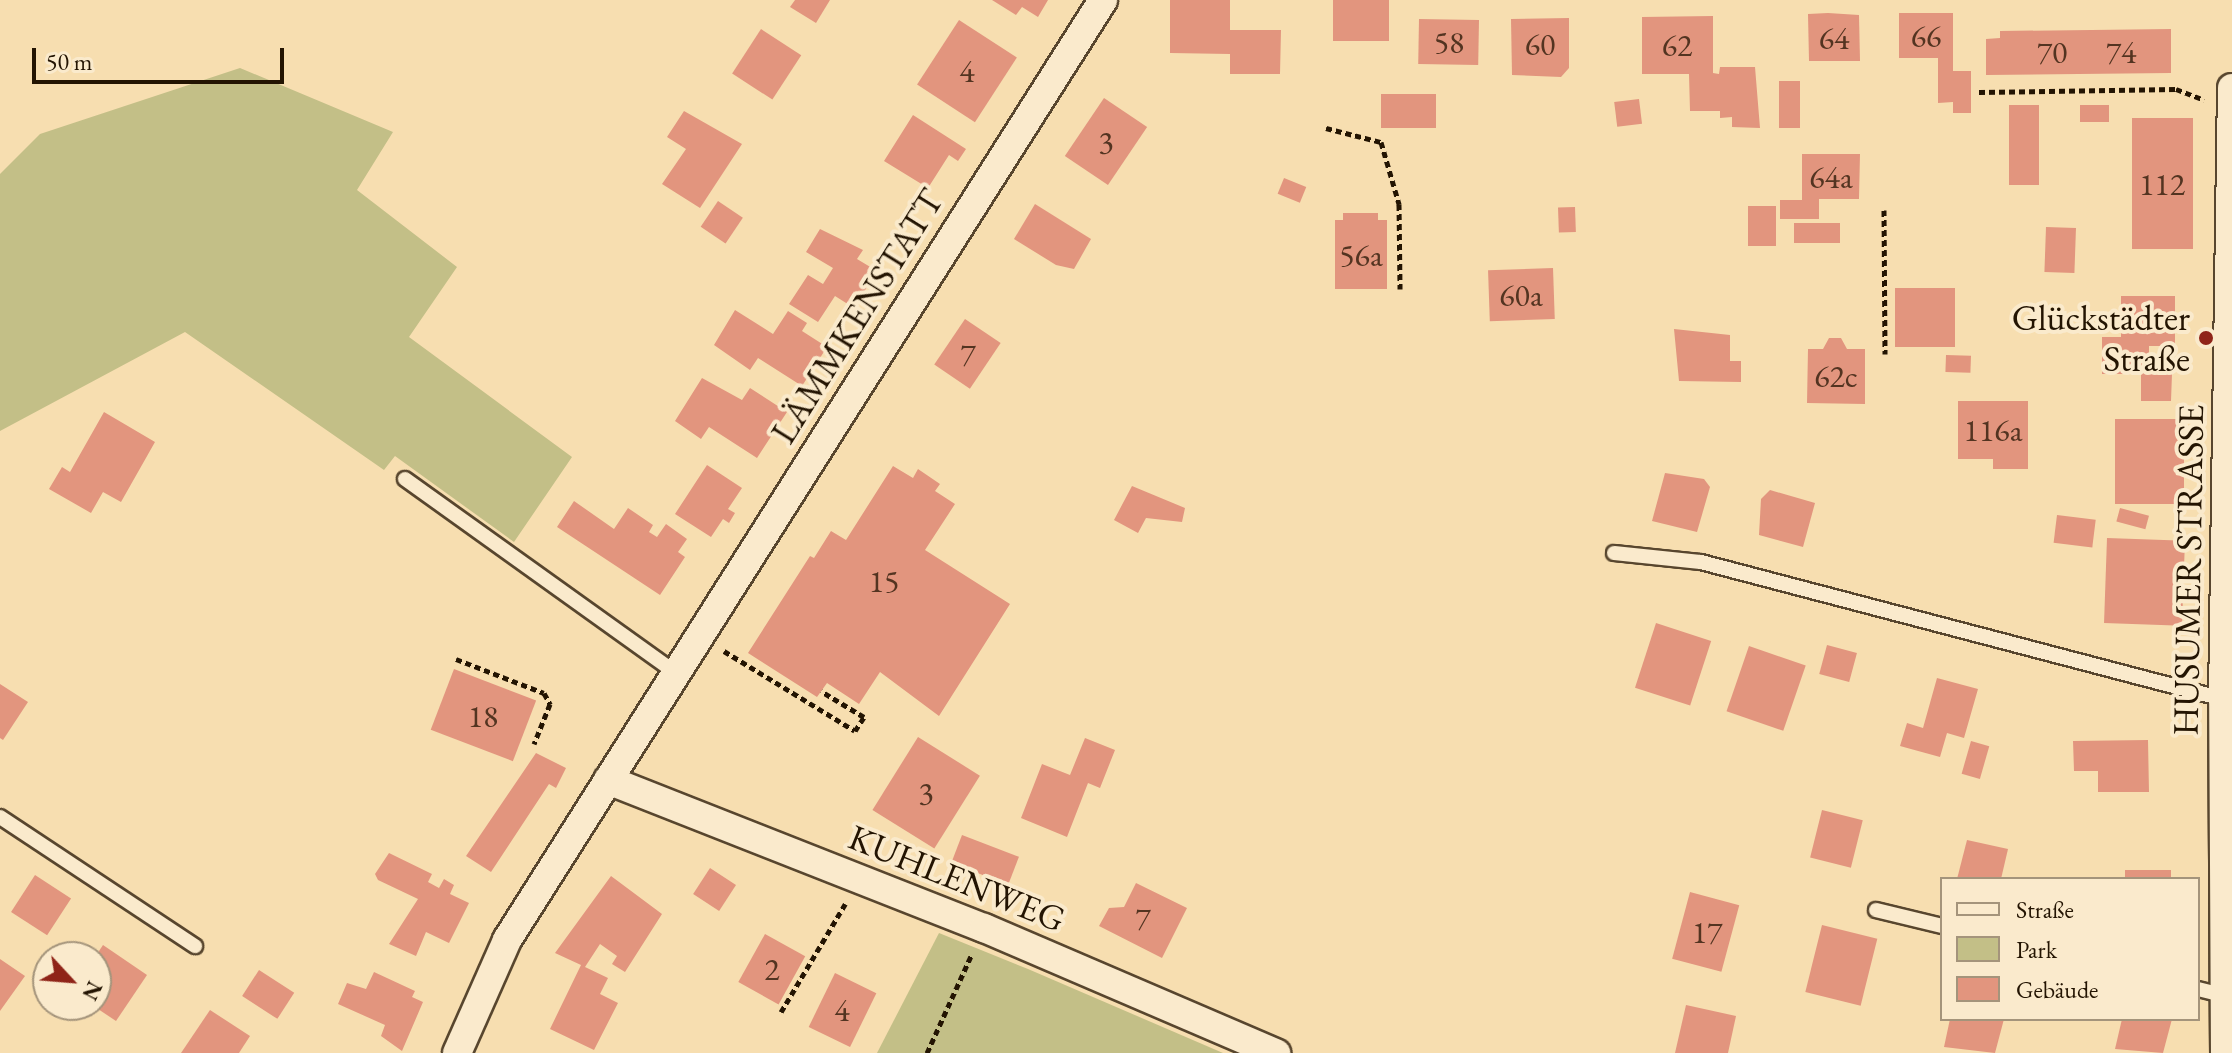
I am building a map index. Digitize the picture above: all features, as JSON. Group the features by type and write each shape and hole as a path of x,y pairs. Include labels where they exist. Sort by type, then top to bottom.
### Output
{"street":[{"name":"LÄMMKENSTATT","path":"457,1053 507,940 1103,0"},
{"name":"HUSUMER STRASSE","path":"2225,1053 2223,699 2229,542 2232,103"},
{"name":"KUHLENWEG","path":"608,780 984,928 1276,1053"}],"lane":[{"path":"405,479 676,673"},
{"path":"1614,553 1714,565 2223,699"},
{"path":"0,817 195,946"},
{"path":"1876,910 1940,926"},
{"path":"2200,990 2226,996"}],"path":[{"path":"1979,92 2176,89 2232,103"},
{"path":"1326,128 1381,142 1399,204 1400,289"},
{"path":"1884,210 1885,354"},
{"path":"699,636 855,731 864,717 821,691"},
{"path":"456,659 544,693 550,704 534,744"},
{"path":"781,1012 860,879"},
{"path":"927,1053 984,928"}],"green space":[{"path":"240,68 393,132 357,190 457,267 409,337 572,457 514,542 395,456 384,470 185,332 0,431 0,174 40,134"},
{"path":"939,933 1028,969 1223,1053 877,1053"}],"building":[{"path":"795,0 830,0 816,23 790,7"},
{"path":"992,0 1048,0 1038,17 1022,7 1016,15"},
{"path":"1170,0 1230,0 1230,30 1281,30 1280,74 1230,74 1230,54 1170,53"},
{"path":"1333,0 1389,0 1389,41 1333,41"},
{"path":"1899,13 1953,13 1953,71 1971,71 1971,113 1953,113 1953,102 1938,103 1938,58 1899,58"},
{"path":"1808,14 1859,15 1860,61 1809,61"},
{"path":"1713,16 1713,73 1719,74 1720,67 1755,67 1760,128 1732,127 1732,117 1720,118 1720,111 1690,111 1689,74 1642,74 1642,17"},
{"path":"1569,18 1569,68 1561,77 1512,75 1511,19"},
{"path":"1419,19 1479,20 1478,65 1418,64"},
{"path":"959,20 1017,58 975,122 917,85"},
{"path":"761,29 801,55 772,100 732,73"},
{"path":"2171,29 2171,73 1986,75 1986,39 2000,38 2000,31"},
{"path":"1779,81 1800,81 1800,128 1779,128"},
{"path":"1381,94 1436,94 1436,128 1381,128"},
{"path":"1104,98 1147,127 1108,185 1065,156"},
{"path":"1639,99 1642,124 1617,127 1614,102"},
{"path":"2009,105 2039,105 2039,185 2009,185"},
{"path":"2080,105 2109,105 2109,122 2080,122"},
{"path":"684,111 742,144 700,208 662,184 686,149 667,137"},
{"path":"913,115 966,149 958,161 949,155 928,188 884,161"},
{"path":"2132,118 2193,118 2193,249 2132,249"},
{"path":"1802,154 1860,154 1859,199 1819,199 1819,219 1780,219 1780,200 1802,200"},
{"path":"1284,178 1306,187 1300,203 1278,194"},
{"path":"718,201 743,218 726,243 701,227"},
{"path":"1035,204 1091,239 1074,269 1056,265 1014,239"},
{"path":"1748,206 1776,206 1776,246 1748,246"},
{"path":"1575,207 1576,232 1559,233 1558,208"},
{"path":"1343,213 1378,213 1378,220 1387,220 1387,289 1335,289 1335,220 1343,220"},
{"path":"1794,223 1840,223 1840,243 1794,243"},
{"path":"2046,227 2076,228 2074,273 2044,272"},
{"path":"820,229 863,250 857,259 877,271 854,308 835,296 818,322 789,304 808,275 823,284 833,268 806,252"},
{"path":"1553,268 1555,319 1490,321 1488,270"},
{"path":"1895,288 1955,288 1955,347 1895,347"},
{"path":"2121,296 2175,296 2175,346 2149,346 2149,374 2172,374 2171,401 2141,401 2141,374 2102,374 2102,337 2121,337"},
{"path":"735,310 773,334 788,311 807,323 802,331 827,347 802,386 758,358 750,370 714,345"},
{"path":"965,319 1001,343 970,389 934,365"},
{"path":"1674,329 1730,335 1730,361 1741,361 1741,382 1679,381"},
{"path":"1829,338 1841,338 1847,349 1865,349 1865,404 1807,403 1808,349 1823,349"},
{"path":"1946,355 1971,356 1970,373 1945,372"},
{"path":"702,378 742,400 750,388 787,412 757,458 709,427 701,439 675,421"},
{"path":"1958,401 2028,401 2028,469 1993,469 1993,459 1958,459"},
{"path":"104,412 155,442 121,502 103,492 91,513 49,489 62,467 70,472"},
{"path":"2115,419 2184,419 2184,504 2115,504"},
{"path":"707,465 742,488 728,509 735,513 729,523 723,519 711,537 675,514"},
{"path":"893,466 913,478 918,469 940,484 935,491 955,504 925,550 1010,604 939,716 880,672 859,704 827,683 817,697 748,653 810,556 814,558 831,531 846,540"},
{"path":"1665,473 1704,479 1710,487 1697,532 1652,521"},
{"path":"1132,486 1185,508 1182,522 1146,518 1138,533 1114,520"},
{"path":"1770,490 1815,503 1803,547 1759,535 1761,499"},
{"path":"574,501 614,529 628,508 653,525 649,532 657,537 666,524 687,539 678,552 685,557 660,595 557,527"},
{"path":"2120,508 2149,516 2145,529 2116,522"},
{"path":"2057,515 2096,520 2092,548 2054,543"},
{"path":"2107,538 2185,541 2182,626 2104,623"},
{"path":"1656,623 1711,641 1690,706 1635,688"},
{"path":"1827,645 1857,653 1849,682 1819,674"},
{"path":"1749,646 1806,666 1783,731 1727,711"},
{"path":"454,669 536,701 513,761 431,730"},
{"path":"1937,678 1978,689 1964,738 1947,733 1940,757 1900,746 1907,723 1923,728"},
{"path":"0,684 28,702 3,740 0,738"},
{"path":"918,737 980,776 934,849 872,810"},
{"path":"1085,738 1115,750 1100,788 1088,783 1067,837 1021,818 1042,764 1070,775"},
{"path":"2148,740 2149,792 2098,792 2098,771 2074,771 2073,741"},
{"path":"1971,741 1989,746 1980,779 1962,774"},
{"path":"536,753 566,768 556,788 549,784 491,872 466,856"},
{"path":"1822,810 1863,820 1851,868 1810,858"},
{"path":"962,835 1019,857 1008,885 951,863"},
{"path":"1967,840 2008,849 2001,877 1958,877"},
{"path":"389,853 432,874 428,882 439,888 444,879 454,885 450,894 469,903 449,943 426,932 416,956 389,944 418,899 378,880 375,874"},
{"path":"710,868 736,885 719,911 693,894"},
{"path":"2125,870 2171,870 2171,877 2125,877"},
{"path":"35,875 71,898 47,935 11,912"},
{"path":"611,876 662,914 625,972 612,964 617,956 600,944 585,967 608,978 600,994 618,1003 594,1050 550,1029 581,965 555,953"},
{"path":"1136,883 1187,908 1162,958 1099,926 1109,908 1124,907"},
{"path":"1690,892 1739,905 1721,972 1672,959"},
{"path":"1822,925 1877,939 1861,1006 1805,992"},
{"path":"765,934 805,956 779,1004 738,982"},
{"path":"112,951 147,975 116,1021 112,1018"},
{"path":"0,959 25,976 0,1011"},
{"path":"259,970 294,993 277,1019 242,996"},
{"path":"374,972 415,991 412,997 423,1002 402,1051 381,1036 385,1025 338,1004 347,983 366,989"},
{"path":"835,973 876,993 850,1047 809,1027"},
{"path":"1686,1005 1736,1016 1728,1053 1675,1053"},
{"path":"210,1010 250,1036 239,1053 181,1053"},
{"path":"1950,1021 2003,1021 1995,1053 1944,1047"},
{"path":"2122,1021 2171,1021 2163,1053 2115,1049"}],"place":[{"name":"Glückstädter Straße","path":"2206,338"}]}
